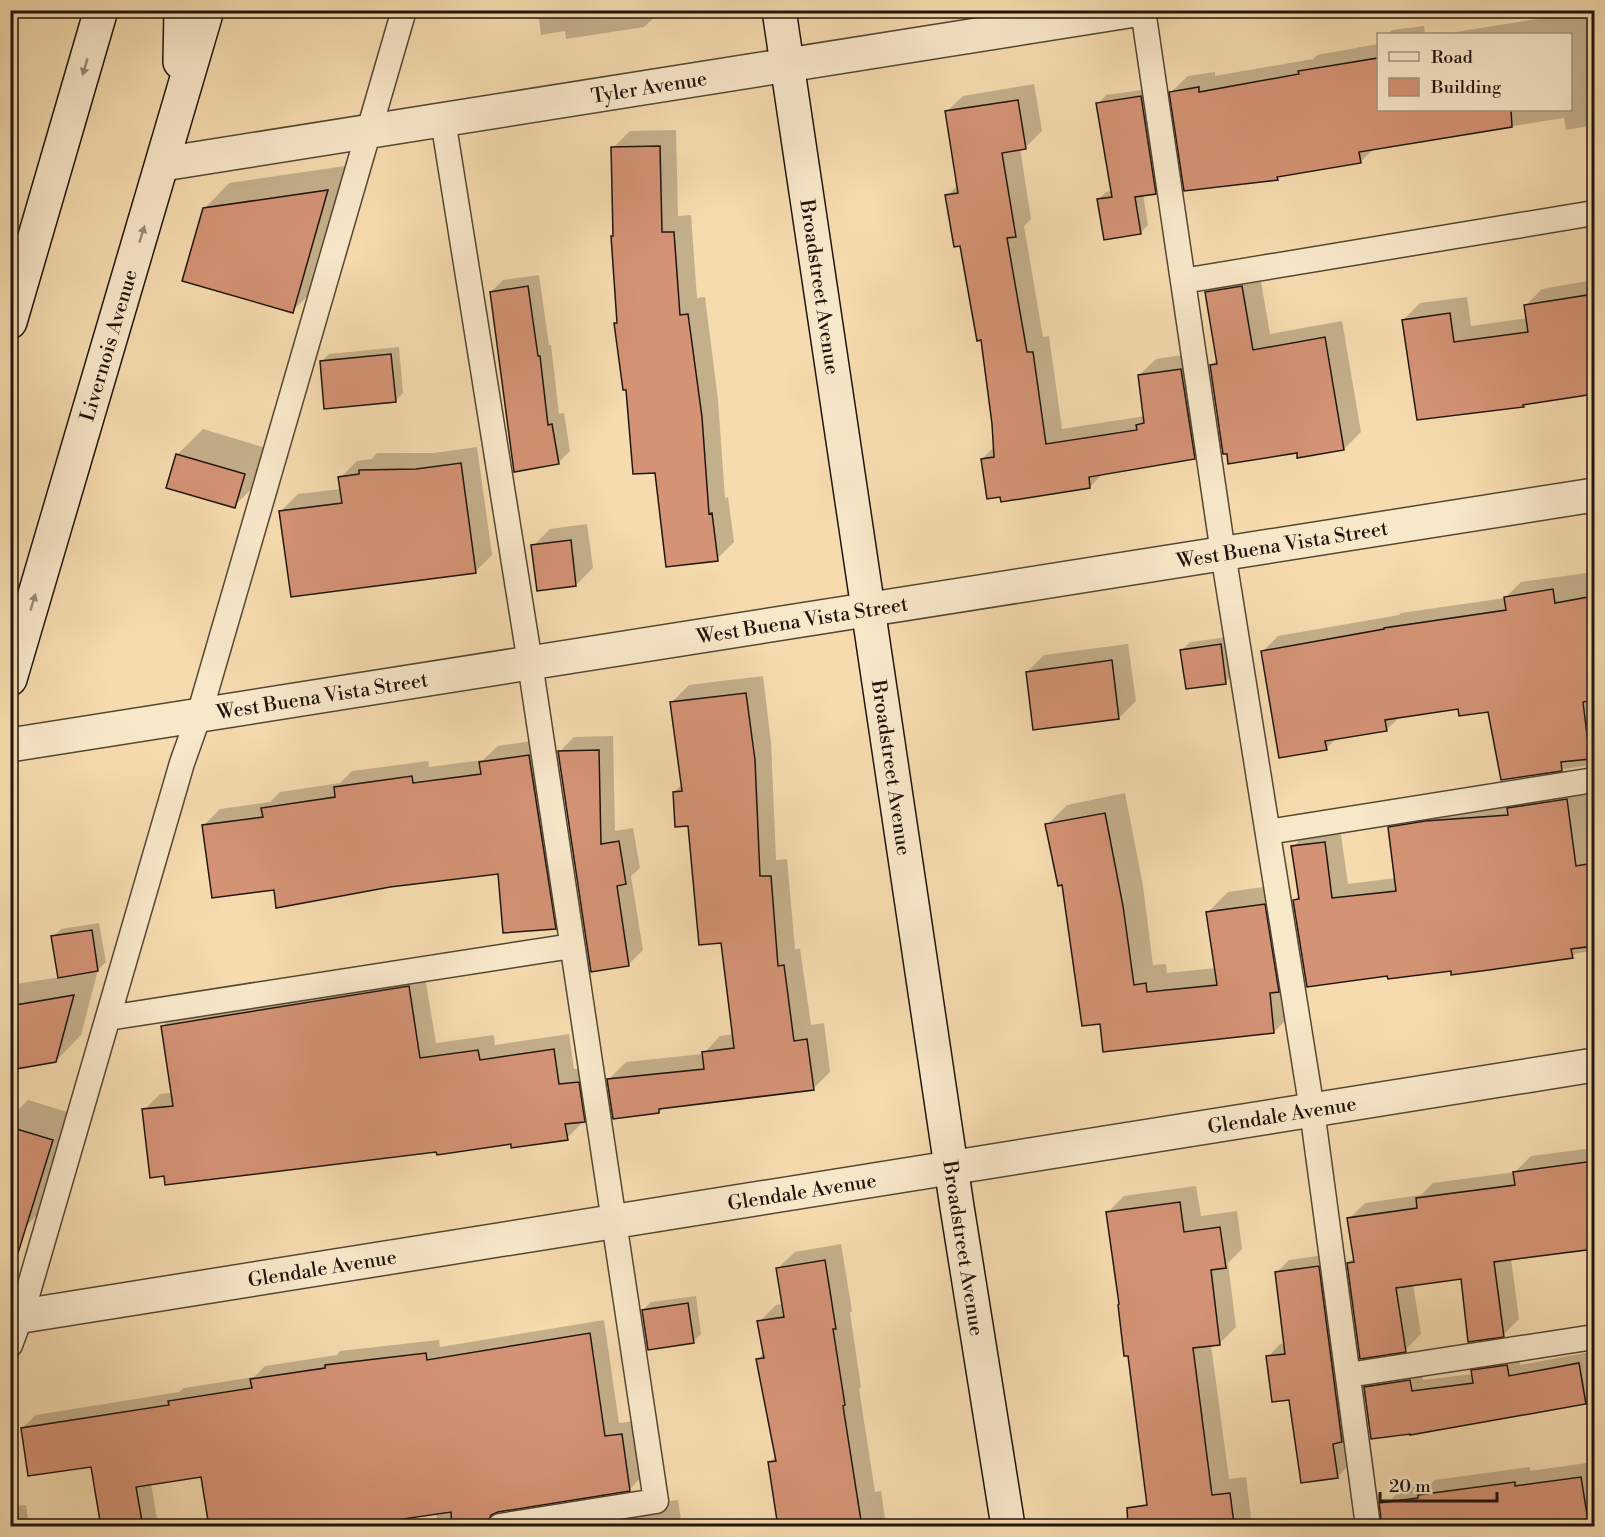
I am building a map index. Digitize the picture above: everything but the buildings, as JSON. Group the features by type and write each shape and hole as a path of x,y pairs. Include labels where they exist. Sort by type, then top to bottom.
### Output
{"street":[{"path":"10,322 101,10"},
{"path":"179,108 181,10"},
{"name":"Livernois Avenue","path":"10,679 207,10"},
{"name":"Broadstreet Avenue","path":"779,10 951,1168 1008,1527"},
{"name":"Tyler Avenue","path":"163,164 1135,10"},
{"name":"West Buena Vista Street","path":"10,745 1594,495"},
{"name":"Glendale Avenue","path":"14,1326 614,1221 1594,1065"}],"lane":[{"path":"14,1326 108,1018 182,763 199,715 404,10"},
{"path":"1143,10 1223,553 1312,1110 1368,1527"},
{"path":"443,120 530,663 656,1501 500,1527"},
{"path":"1183,281 1594,213"},
{"path":"1268,832 1594,780"},
{"path":"108,1018 572,946"},
{"path":"1348,1375 1594,1337"}]}
